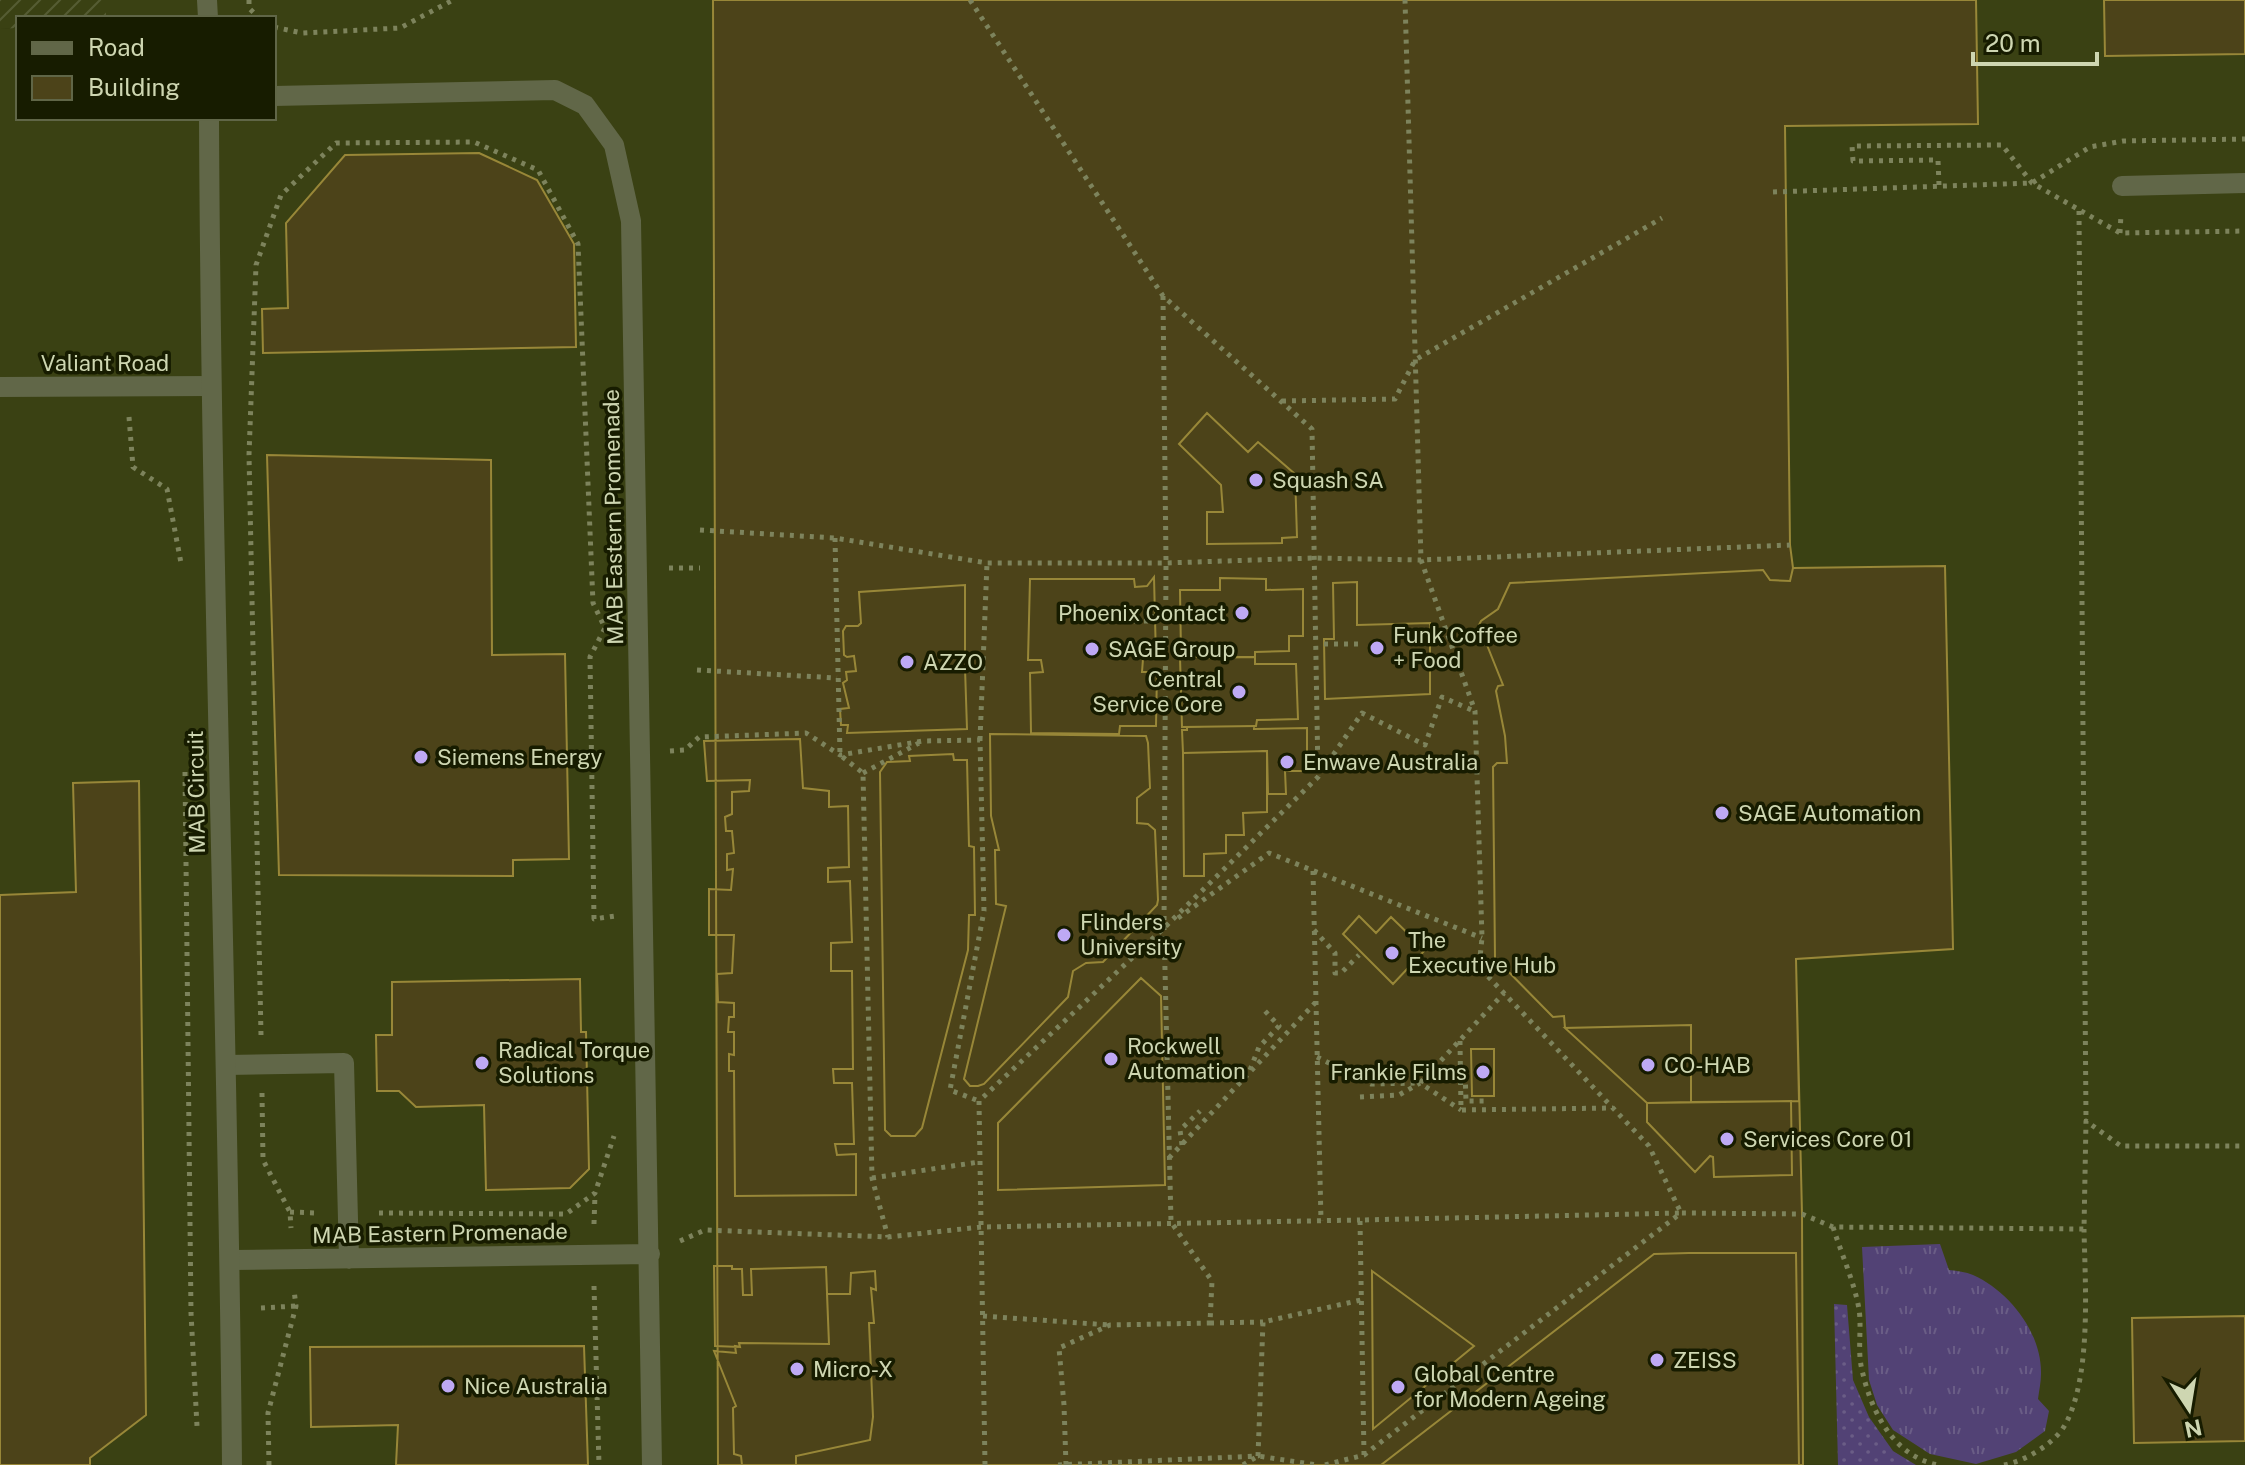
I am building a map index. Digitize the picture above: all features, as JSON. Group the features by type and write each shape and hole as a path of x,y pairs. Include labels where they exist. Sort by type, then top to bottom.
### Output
{"street":[{"name":"MAB Eastern Promenade","path":"276,96 555,90 585,105 614,145 631,221 652,1465"},
{"name":"MAB Circuit","path":"209,120 211,386 231,1260 232,1465"},
{"path":"2122,186 2245,183"},
{"name":"Valiant Road","path":"0,387 211,386"},
{"path":"227,1065 344,1063 349,1259"},
{"name":"MAB Eastern Promenade","path":"231,1260 650,1254"}],"path":[{"path":"276,27 302,33 400,28 453,0"},
{"path":"970,0 1163,296 1312,429 1318,777"},
{"path":"1405,0 1421,560 1475,711 1482,938 1479,967 1649,1146 1681,1213"},
{"path":"1773,192 2032,183 2090,147 2123,141 2245,139"},
{"path":"616,1130 595,1193 566,1214 290,1212 263,1160 249,455 256,265 281,195 336,143 474,142 538,170 578,244 593,603 605,628 590,657 594,919 618,915 618,925"},
{"path":"1939,185 1938,160 1853,161 1852,146 2002,145 2032,183 2120,233 2245,231"},
{"path":"2004,1465 2042,1448 2064,1426 2080,1380 2085,1302 2079,211"},
{"path":"1282,401 1395,399 1415,360 1662,218"},
{"path":"1163,296 1166,563 1164,928 1171,1222 1212,1281 1210,1323"},
{"path":"128,387 133,467 167,489 183,572"},
{"path":"700,530 835,538 987,563 1166,563 1314,558 1421,560 1790,545"},
{"path":"835,538 840,755"},
{"path":"979,1101 950,1090 984,911 980,740 987,563"},
{"path":"1134,621 1151,621 1151,610 1135,611"},
{"path":"1324,644 1361,644"},
{"path":"697,670 837,678"},
{"path":"985,1465 979,1101 1164,928 1318,777 1362,713 1425,745 1442,697 1475,711"},
{"path":"641,753 685,750 699,737 806,733 863,773"},
{"path":"840,755 923,741 980,740"},
{"path":"863,773 923,741"},
{"path":"185,759 191,1313 197,1437"},
{"path":"863,773 872,1178 888,1237"},
{"path":"1164,928 1269,853 1482,938"},
{"path":"1313,871 1321,1221"},
{"path":"1314,930 1335,953 1335,973 1341,973 1359,955"},
{"path":"1360,1097 1399,1095 1420,1083 1504,993"},
{"path":"1169,1158 1315,1002"},
{"path":"1249,1074 1259,1047 1279,1026 1265,1011"},
{"path":"1460,1041 1461,1110"},
{"path":"1317,1057 1371,1084 1420,1083 1461,1110 1614,1108"},
{"path":"1460,1067 1465,1071 1466,1101 1487,1101"},
{"path":"1182,1145 1180,1130 1200,1111"},
{"path":"2086,1121 2121,1146 2245,1146"},
{"path":"872,1178 979,1162"},
{"path":"650,1254 705,1230 888,1237 981,1227 1681,1213 1802,1214 1833,1227 2084,1229"},
{"path":"1325,1465 1364,1455 1681,1213"},
{"path":"1360,1220 1364,1455"},
{"path":"1833,1227 1859,1308 1861,1369 1877,1418 1896,1443 1928,1463 1938,1465"},
{"path":"593,1255 599,1465"},
{"path":"269,1465 268,1413 296,1306 292,1259"},
{"path":"983,1316 1110,1325 1263,1322 1361,1300"},
{"path":"1258,1456 1263,1322"},
{"path":"1066,1465 1059,1348 1110,1325"},
{"path":"1243,1465 1258,1456"},
{"path":"1058,1465 1258,1456 1317,1465"}],"shaded area":[{"path":"0,0 106,0 106,16 16,16 16,28 0,29"},
{"path":"106,0 2245,0 2245,1465 0,1465 0,29 16,28 16,120 276,120 276,16 106,16"}],"green space":[{"path":"1940,1244 1949,1270 1970,1274 1986,1282 2021,1315 2036,1343 2040,1359 2038,1399 2049,1411 2045,1431 2016,1452 1976,1464 1930,1454 1893,1430 1877,1405 1869,1380 1862,1247"},
{"path":"1834,1304 1847,1305 1853,1380 1869,1417 1893,1451 1916,1465 1838,1465"}],"building":[{"path":"713,0 1976,0 1978,124 1785,126 1790,545 1793,568 1945,566 1953,949 1796,959 1802,1214 1803,1465 718,1465"},
{"path":"2104,0 2245,0 2245,54 2105,56"},
{"path":"479,153 537,180 574,244 576,347 263,353 262,309 288,308 286,223 345,155"},
{"name":"Squash SA","path":"1207,413 1248,452 1258,442 1295,474 1297,537 1282,538 1282,543 1207,544 1207,512 1223,512 1221,485 1179,444"},
{"name":"Siemens Energy","path":"267,455 491,460 492,655 565,654 569,859 513,860 513,876 279,875"},
{"name":"SAGE Automation","path":"1945,566 1953,949 1796,959 1799,1101 1691,1102 1691,1025 1565,1028 1564,1016 1553,1017 1495,958 1493,767 1497,763 1507,763 1496,691 1498,686 1503,685 1479,625 1498,609 1510,583 1763,570 1770,580 1790,581 1793,568"},
{"name":"SAGE Group","path":"1154,577 1156,659 1143,659 1142,672 1157,672 1156,726 1120,726 1119,734 1031,733 1030,673 1043,672 1041,660 1028,660 1030,579 1134,579 1135,587 1147,586"},
{"name":"Phoenix Contact","path":"1220,578 1266,579 1266,590 1303,589 1303,636 1289,636 1289,651 1255,652 1255,657 1199,658 1198,653 1181,653 1180,590 1220,590"},
{"name":"Funk Coffee + Food","path":"1357,582 1357,625 1430,623 1430,694 1325,699 1324,639 1334,639 1333,583"},
{"name":"AZZO","path":"965,585 965,653 958,654 958,667 965,668 967,729 847,733 848,725 841,725 840,709 849,708 843,683 847,680 846,672 856,671 854,656 844,655 843,631 846,626 861,623 859,592"},
{"name":"Central Service Core","path":"1180,657 1255,657 1255,664 1296,664 1298,719 1257,720 1256,726 1182,727"},
{"name":"Enwave Australia","path":"1254,726 1254,729 1307,728 1307,771 1285,771 1286,794 1268,794 1267,751 1183,753 1182,730 1187,730 1187,727"},
{"name":"Flinders University","path":"990,734 1146,736 1150,788 1137,798 1137,823 1148,824 1155,830 1158,900 1157,905 1103,962 1086,963 1073,971 1068,997 984,1084 970,1086 964,1079 1006,906 996,904 995,850 999,850 991,816"},
{"path":"800,739 803,788 829,791 829,807 848,806 849,867 828,868 828,882 850,881 852,942 831,943 831,971 852,971 853,1069 833,1069 834,1083 852,1083 854,1144 835,1144 837,1155 856,1154 856,1195 735,1196 734,1071 729,1071 729,1054 734,1055 734,1032 728,1032 729,1017 734,1017 734,1003 718,1002 717,974 732,973 734,935 709,935 709,889 731,890 733,869 727,870 727,854 734,853 732,831 726,831 725,817 732,814 732,792 749,791 750,780 707,781 704,741"},
{"path":"1267,751 1267,812 1243,813 1244,835 1226,835 1226,853 1204,854 1204,876 1184,876 1183,753"},
{"path":"953,754 954,760 967,760 969,846 974,847 975,915 969,915 968,950 922,1128 915,1136 891,1136 885,1130 880,772 887,762 910,761 909,756"},
{"path":"139,781 146,1415 90,1458 90,1465 0,1465 0,895 76,892 73,783"},
{"name":"The Executive Hub","path":"1359,916 1376,933 1391,917 1425,950 1393,984 1343,934"},
{"name":"Rockwell Automation","path":"1141,978 1161,996 1165,1185 998,1190 998,1123"},
{"name":"Radical Torque Solutions","path":"580,979 581,1032 586,1032 589,1169 570,1188 486,1190 484,1105 416,1107 399,1091 377,1091 376,1035 392,1035 392,982"},
{"name":"CO-HAB","path":"1691,1025 1691,1102 1647,1103 1565,1028"},
{"name":"Frankie Films","path":"1471,1049 1494,1049 1494,1096 1472,1096"},
{"name":"Services Core 01","path":"1791,1101 1792,1175 1714,1177 1713,1157 1710,1156 1695,1172 1647,1122 1647,1103"},
{"name":"ZEISS","path":"1796,1253 1799,1465 1381,1465 1654,1254"},
{"path":"714,1266 742,1269 743,1295 752,1295 751,1269 826,1267 829,1344 739,1343 740,1347 715,1346"},
{"name":"Micro-X","path":"875,1271 876,1290 871,1288 874,1323 869,1323 873,1417 870,1440 796,1456 796,1465 742,1465 741,1456 734,1454 733,1408 736,1406 714,1351 736,1353 735,1346 740,1347 739,1343 829,1344 827,1294 850,1294 851,1273"},
{"name":"Global Centre for Modern Ageing","path":"1372,1271 1474,1346 1373,1429"},
{"path":"2245,1316 2245,1441 2134,1443 2132,1318"},
{"name":"Nice Australia","path":"584,1346 588,1465 396,1465 398,1425 311,1427 310,1347"}],"place":[{"name":"Squash SA","path":"1256,480"},
{"name":"Phoenix Contact","path":"1242,613"},
{"name":"Funk Coffee + Food","path":"1377,648"},
{"name":"SAGE Group","path":"1092,649"},
{"name":"AZZO","path":"907,662"},
{"name":"Central Service Core","path":"1239,692"},
{"name":"Siemens Energy","path":"421,757"},
{"name":"Enwave Australia","path":"1287,762"},
{"name":"SAGE Automation","path":"1722,813"},
{"name":"Flinders University","path":"1064,935"},
{"name":"The Executive Hub","path":"1392,953"},
{"name":"Rockwell Automation","path":"1111,1059"},
{"name":"Radical Torque Solutions","path":"482,1063"},
{"name":"CO-HAB","path":"1648,1065"},
{"name":"Frankie Films","path":"1483,1072"},
{"name":"Services Core 01","path":"1727,1139"},
{"name":"ZEISS","path":"1657,1360"},
{"name":"Micro-X","path":"797,1369"},
{"name":"Nice Australia","path":"448,1386"},
{"name":"Global Centre for Modern Ageing","path":"1398,1387"}]}
